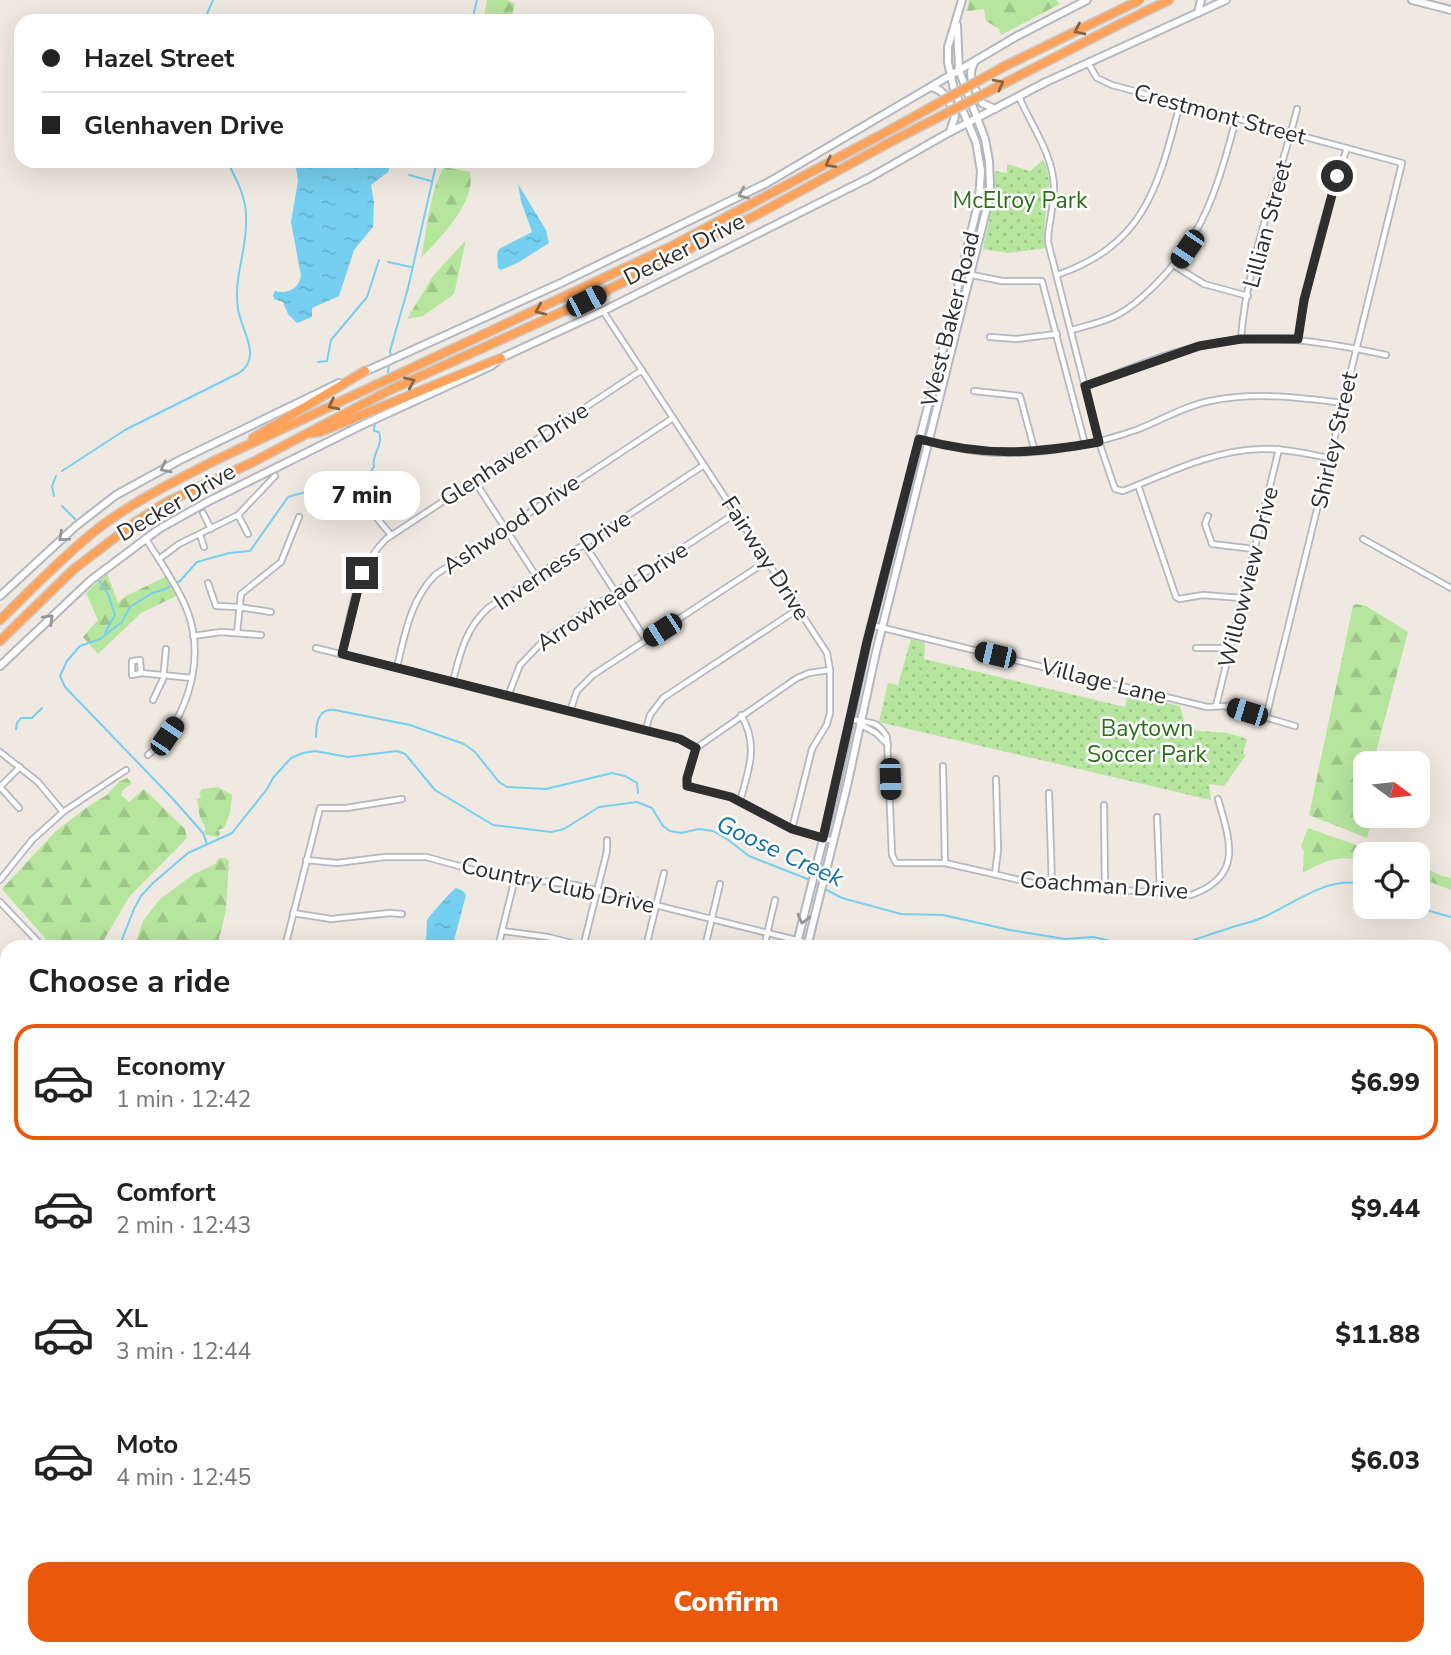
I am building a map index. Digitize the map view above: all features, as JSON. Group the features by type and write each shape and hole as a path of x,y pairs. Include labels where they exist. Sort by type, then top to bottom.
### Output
{"highway":[{"name":"Decker Drive","path":"0,620 99,528 163,486 649,258 1004,66 1140,0"},
{"name":"Decker Drive","path":"0,641 74,569 134,523 191,490 253,462 390,390 586,301 760,213 1023,72 1169,0"},
{"path":"305,434 320,432 501,358"},
{"path":"218,459 365,371"},
{"path":"0,614 13,608"}],"main road":[{"name":"West Baker Road","path":"798,940 871,625 979,200 981,171 976,142 950,75 948,47 962,0"},
{"name":"Decker Drive","path":"0,596 63,537 116,495 191,454 365,371 563,282 767,183 958,69 1087,0"},
{"path":"1198,13 1201,0"},
{"name":"Decker Drive","path":"0,666 91,580 145,538 207,502 603,311 869,178 950,132 1088,63 1226,0"},
{"path":"1412,0 1451,10"},
{"name":"West Baker Road","path":"809,940 860,722 983,227 990,186 985,139 958,69 957,19"},
{"path":"975,61 970,70 970,78 982,103 995,109"},
{"path":"929,87 939,88 946,95 956,116 950,132"},
{"path":"974,225 983,227"},
{"path":"943,348 952,351"},
{"path":"894,536 905,538"}],"street":[{"name":"Crestmont Street","path":"1088,63 1097,78 1105,82 1402,163"},
{"path":"1019,97 1052,172 1053,199 1048,243 1099,442 1115,489 1123,491 1210,458 1249,450 1279,449 1330,458"},
{"path":"1057,275 1082,266 1106,252 1142,214 1164,161 1180,104"},
{"name":"Lillian Street","path":"1241,339 1261,241 1297,109"},
{"path":"1072,330 1114,317 1142,298 1175,266 1197,234 1210,206 1236,119"},
{"path":"1298,339 1304,300 1337,176 1347,149"},
{"name":"Shirley Street","path":"1266,717 1402,163"},
{"path":"1175,266 1204,284 1248,296"},
{"path":"962,273 1002,281 1042,281 1085,444"},
{"name":"Fairway Drive","path":"603,311 824,648 830,670 830,713 827,724 812,749 792,829"},
{"path":"990,337 1016,339 1057,334"},
{"path":"1085,386 1177,352 1241,339 1298,339 1386,355"},
{"name":"Glenhaven Drive","path":"342,654 362,573 373,553 391,534 642,370"},
{"path":"974,391 1020,396 1035,452"},
{"path":"919,439 998,453 1035,452 1099,442 1206,402 1245,395 1301,397 1342,403"},
{"name":"Ashwood Drive","path":"397,667 413,607 425,586 442,569 673,418"},
{"name":"Willowview Drive","path":"1216,706 1279,449"},
{"name":"Inverness Drive","path":"453,681 461,649 470,629 481,615 704,465"},
{"path":"159,559 179,544 238,515 275,476"},
{"path":"474,480 536,576"},
{"path":"1138,485 1176,597 1241,597"},
{"path":"203,513 211,529"},
{"name":"Arrowhead Drive","path":"508,696 520,665 536,646 736,513"},
{"path":"238,515 248,534"},
{"path":"1208,516 1205,524 1212,544 1254,549"},
{"path":"237,633 242,594 281,562 299,517"},
{"path":"376,517 391,534"},
{"path":"200,535 204,547"},
{"path":"145,538 185,604 195,654 192,678 176,723 148,755"},
{"path":"1363,539 1451,588"},
{"path":"585,545 646,640"},
{"path":"570,711 577,691 588,679 767,561"},
{"path":"208,583 216,606 271,612"},
{"path":"646,729 653,710 668,694 798,609"},
{"name":"Village Lane","path":"871,625 1207,707 1227,706 1295,726"},
{"path":"193,636 221,632 261,635"},
{"path":"316,648 646,729 680,739 696,748"},
{"path":"1196,648 1230,648"},
{"path":"153,700 164,677 166,649"},
{"path":"830,670 802,675 696,748 687,786 709,790 740,801 792,829 833,841"},
{"path":"141,673 192,678"},
{"path":"740,801 752,746 750,732 741,715"},
{"name":"Coachman Drive","path":"850,719 860,722 888,745 893,860 901,863 945,863 1019,881 1052,885 1191,895 1205,890 1219,878 1228,861 1230,843 1218,799"},
{"path":"0,752 38,782 63,812"},
{"path":"943,766 945,863"},
{"path":"19,808 0,787 20,767"},
{"path":"0,880 32,840 63,812 126,771"},
{"path":"995,874 998,850 996,779"},
{"path":"1049,793 1052,885"},
{"path":"287,940 320,808 346,808 402,799"},
{"path":"1104,805 1105,888"},
{"path":"1157,817 1160,892"},
{"path":"585,940 607,840"},
{"name":"Country Club Drive","path":"306,860 337,863 385,856 425,857 485,873 569,883 767,932 789,940"},
{"path":"648,940 664,873"},
{"path":"500,940 515,878"},
{"path":"707,940 720,884"},
{"path":"765,940 775,900"},
{"path":"0,902 36,940"},
{"path":"293,914 331,919 402,914"},
{"path":"502,931 558,940"}],"green space":[{"path":"487,0 507,0 515,4 512,14 484,14"},
{"path":"969,0 1056,0 1060,4 1001,35 999,29 986,21 984,9 967,11"},
{"name":"McElroy Park","path":"1043,160 1049,182 1045,223 1047,248 1008,253 983,249 991,211 995,171 1007,173 1007,164 1030,171"},
{"path":"443,168 470,172 468,196 455,219 421,258 432,199"},
{"path":"466,240 454,294 423,316 407,319 433,276"},
{"path":"107,573 118,603 126,596 167,576 178,595 141,613 98,654 83,637 98,620 86,593"},
{"path":"1353,606 1366,606 1408,632 1376,751 1353,751 1353,828 1370,828 1367,838 1309,815"},
{"name":"Baytown Soccer Park","path":"911,639 925,643 924,659 1125,707 1128,694 1180,706 1187,730 1227,733 1247,739 1243,754 1246,755 1224,786 1209,784 1211,800 879,722 888,683 898,685"},
{"path":"127,778 132,783 121,795 129,802 144,789 185,829 187,838 129,897 104,940 47,940 2,889 56,831 107,795 119,782"},
{"path":"218,787 232,795 230,813 224,828 218,830 218,837 206,835 204,832 206,829 200,817 197,799 201,797 199,793 202,789"},
{"path":"1308,828 1353,844 1353,859 1327,862 1303,873 1304,851 1301,846"},
{"path":"219,858 229,861 226,910 219,940 136,940 143,921 160,899 194,874 215,864"},
{"path":"1430,870 1451,878 1451,890 1430,882"}],"water":[{"path":"296,168 389,168 371,185 374,202 373,227 354,250 339,296 312,308 312,317 297,323 288,314 283,302 274,299 273,295 275,291 284,292 295,288 300,281 291,222 298,181"},
{"path":"518,184 546,230 549,243 501,270 498,268 499,249 532,232"},
{"path":"456,888 466,895 454,940 426,940 427,920"}],"waterway":[{"path":"207,14 213,0"},
{"path":"474,14 477,0"},
{"path":"62,471 125,430 246,367 249,343 240,317 237,297 245,240 246,209 230,168"},
{"path":"391,357 390,351 408,288 435,168"},
{"path":"409,175 431,181"},
{"path":"318,362 327,361 331,340 367,297 379,260"},
{"path":"388,262 411,267"},
{"path":"388,372 389,363"},
{"path":"207,844 203,833 65,687 60,676 67,661 80,646 100,639 122,622 130,607 152,593 180,581 197,562 229,553 250,551 288,497 309,491 329,495 340,487 367,480 374,466 380,441 379,432 374,431 375,421"},
{"path":"54,496 52,486 56,476"},
{"path":"62,506 75,519"},
{"path":"98,579 108,594 115,615 105,633"},
{"path":"16,729 21,718 32,718 42,708"},
{"path":"316,737 319,718 325,711 335,710 410,725 464,744 475,752 499,782 507,787 546,789 612,773 637,783 638,793"},
{"name":"Goose Creek","path":"122,940 141,896 153,883 188,853 232,833 291,758 315,751 348,757 397,751 405,754 435,790 493,825 551,832 564,829 599,807 637,802 652,808 663,826 670,831 713,831 749,856 810,880"},
{"name":"Goose Creek","path":"1193,940 1255,920 1324,887 1353,882"},
{"name":"Goose Creek","path":"823,888 842,898 901,914 943,915 1065,939 1093,937 1107,940"},
{"name":"Goose Creek","path":"1430,911 1451,917"}],"route":[{"path":"362,573 342,654 680,739 696,748 687,786 731,797 792,829 823,838 867,642 919,439 998,453 1035,452 1099,442 1085,386 1199,346 1241,339 1298,339 1304,300 1337,176"}]}
